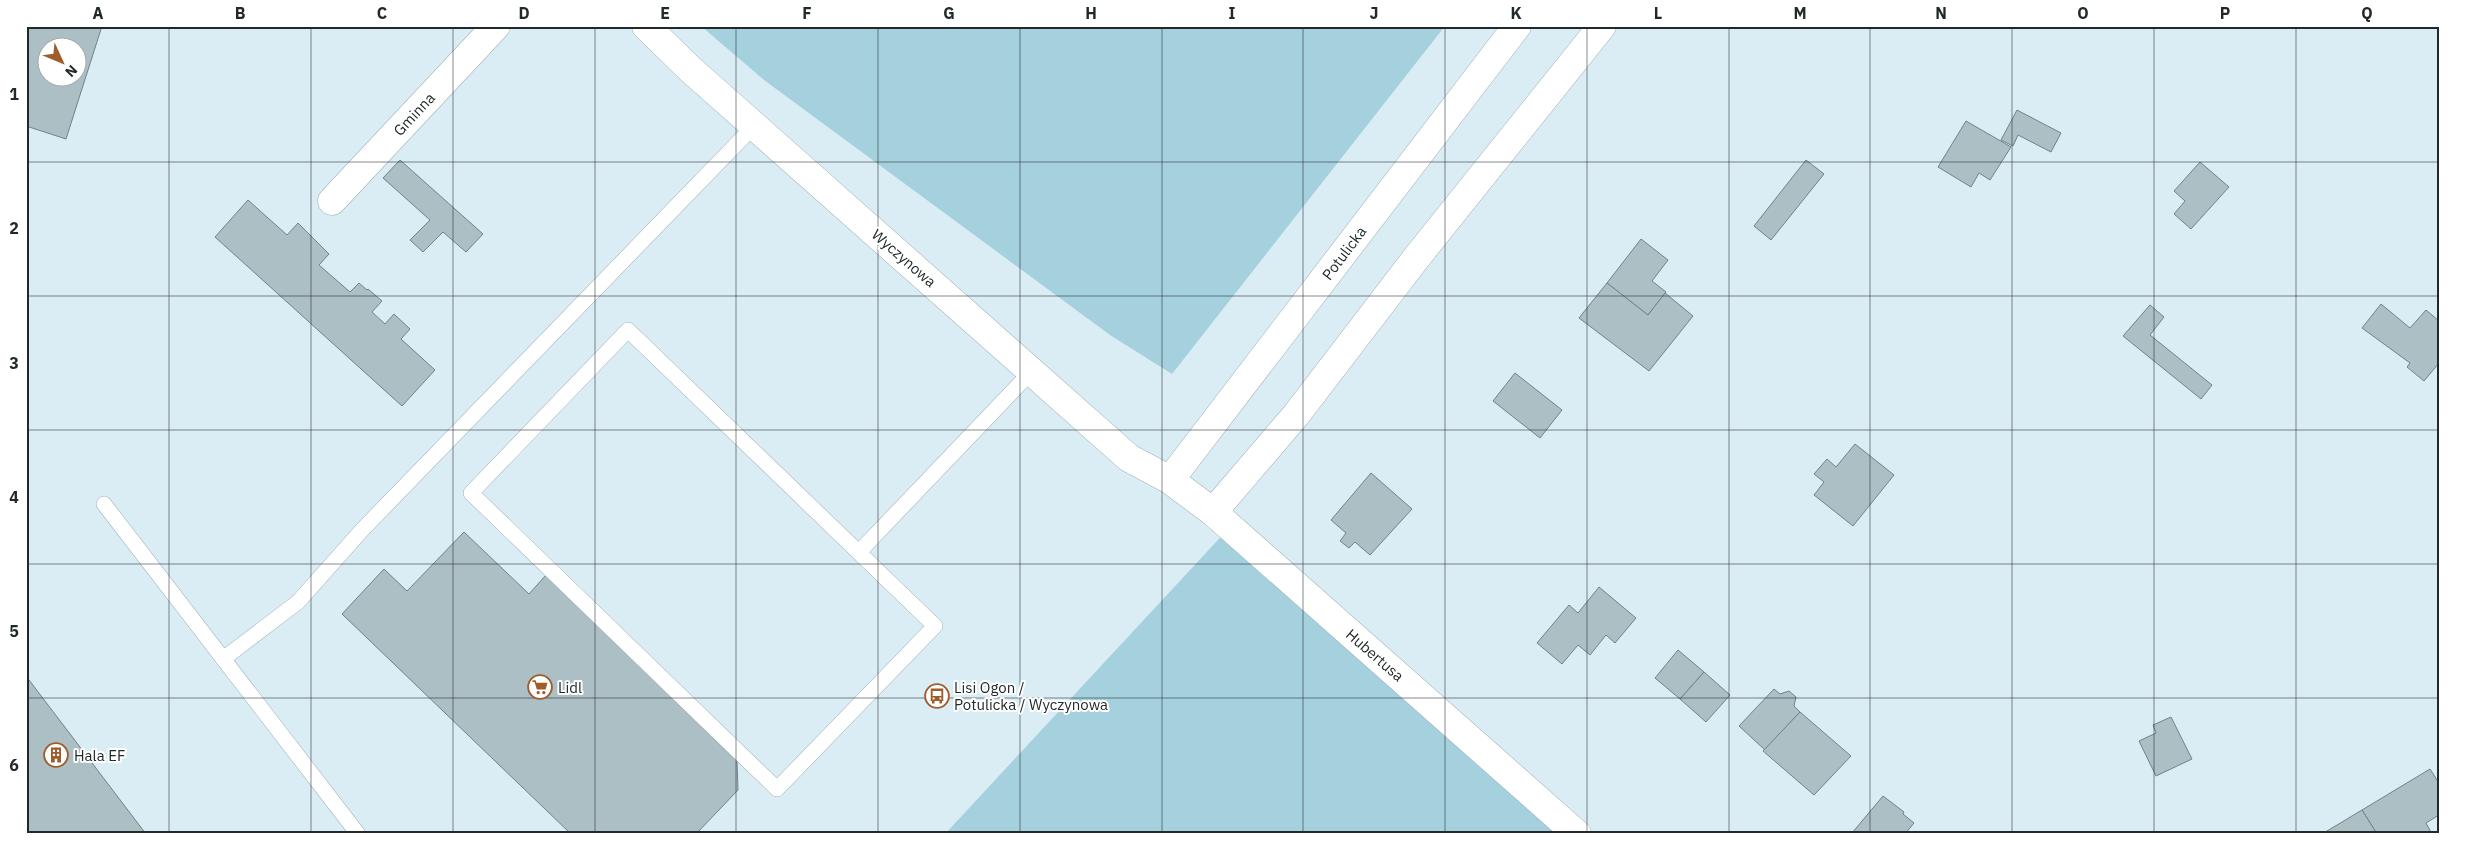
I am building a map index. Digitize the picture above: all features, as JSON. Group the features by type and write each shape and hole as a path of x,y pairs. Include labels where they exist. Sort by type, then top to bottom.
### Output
{"street":[{"name":"Gminna","path":"332,201 496,26"},
{"name":"Wyczynowa","path":"646,26 754,126 1129,458 1170,480"},
{"name":"Potulicka","path":"1170,480 1517,26"},
{"path":"1213,512 1296,415 1417,257 1602,26"},
{"name":"Hubertusa","path":"1170,480 1213,512 1577,834"}],"lane":[{"path":"222,659 298,602 380,511 754,126"},
{"path":"628,330 859,552 935,626 778,789 471,493 628,330"},
{"path":"859,552 1032,371"},
{"path":"104,504 358,834"}],"shaded area":[{"path":"701,26 1445,26 1172,374 1110,335 764,80"},
{"path":"1230,527 1557,834 945,834"}],"building":[{"path":"26,26 102,26 88,70 88,38 38,38 38,88 82,88 66,139 26,126"},
{"path":"2017,110 2061,133 2051,152 2018,135 2013,146 2001,140"},
{"path":"1966,121 2011,147 1990,180 1979,173 1971,187 1938,167"},
{"path":"400,160 483,234 466,252 443,232 423,252 410,240 430,220 383,178"},
{"path":"1806,160 1824,174 1771,240 1754,226"},
{"path":"2200,162 2229,187 2191,229 2174,214 2185,201 2174,191"},
{"path":"248,200 287,235 298,223 329,254 319,265 350,292 359,283 382,301 372,312 385,324 394,314 410,329 401,339 435,370 402,406 215,237"},
{"path":"1641,239 1668,260 1652,281 1666,292 1648,315 1607,283"},
{"path":"1607,283 1648,315 1665,293 1693,316 1649,371 1579,318"},
{"path":"2381,304 2410,328 2426,310 2439,321 2439,363 2424,381 2407,367 2410,363 2362,328"},
{"path":"2150,305 2164,317 2150,335 2212,385 2201,399 2123,336"},
{"path":"1515,373 1562,410 1540,438 1493,401"},
{"path":"1855,444 1894,475 1853,526 1814,495 1824,482 1814,474 1827,459 1836,467"},
{"path":"1371,473 1412,509 1370,555 1355,542 1349,548 1340,541 1346,533 1331,520"},
{"name":"Lidl","path":"464,532 529,594 546,575 737,761 738,790 696,834 571,834 342,614 384,569 407,591"},
{"path":"1599,587 1636,618 1615,643 1606,635 1590,655 1578,645 1562,664 1537,643 1569,605 1578,613"},
{"path":"1678,650 1704,672 1680,699 1655,678"},
{"path":"1704,672 1730,695 1706,722 1680,699"},
{"name":"Hala EF","path":"26,676 146,834 26,834"},
{"path":"1774,689 1780,694 1789,691 1796,697 1794,706 1800,712 1765,750 1739,726"},
{"path":"1800,712 1851,756 1814,795 1763,751"},
{"path":"2171,717 2192,759 2156,776 2139,741 2156,733 2153,725"},
{"path":"2430,769 2439,783 2439,815 2426,823 2432,834 2377,834 2362,810"},
{"path":"1883,796 1904,812 1903,814 1914,823 1905,834 1853,834 1852,833"},
{"path":"2362,810 2377,834 2322,834"}],"place":[{"name":"Lidl","path":"540,687"},
{"name":"Lisi Ogon / Potulicka / Wyczynowa","path":"937,696"},
{"name":"Hala EF","path":"56,755"}]}
